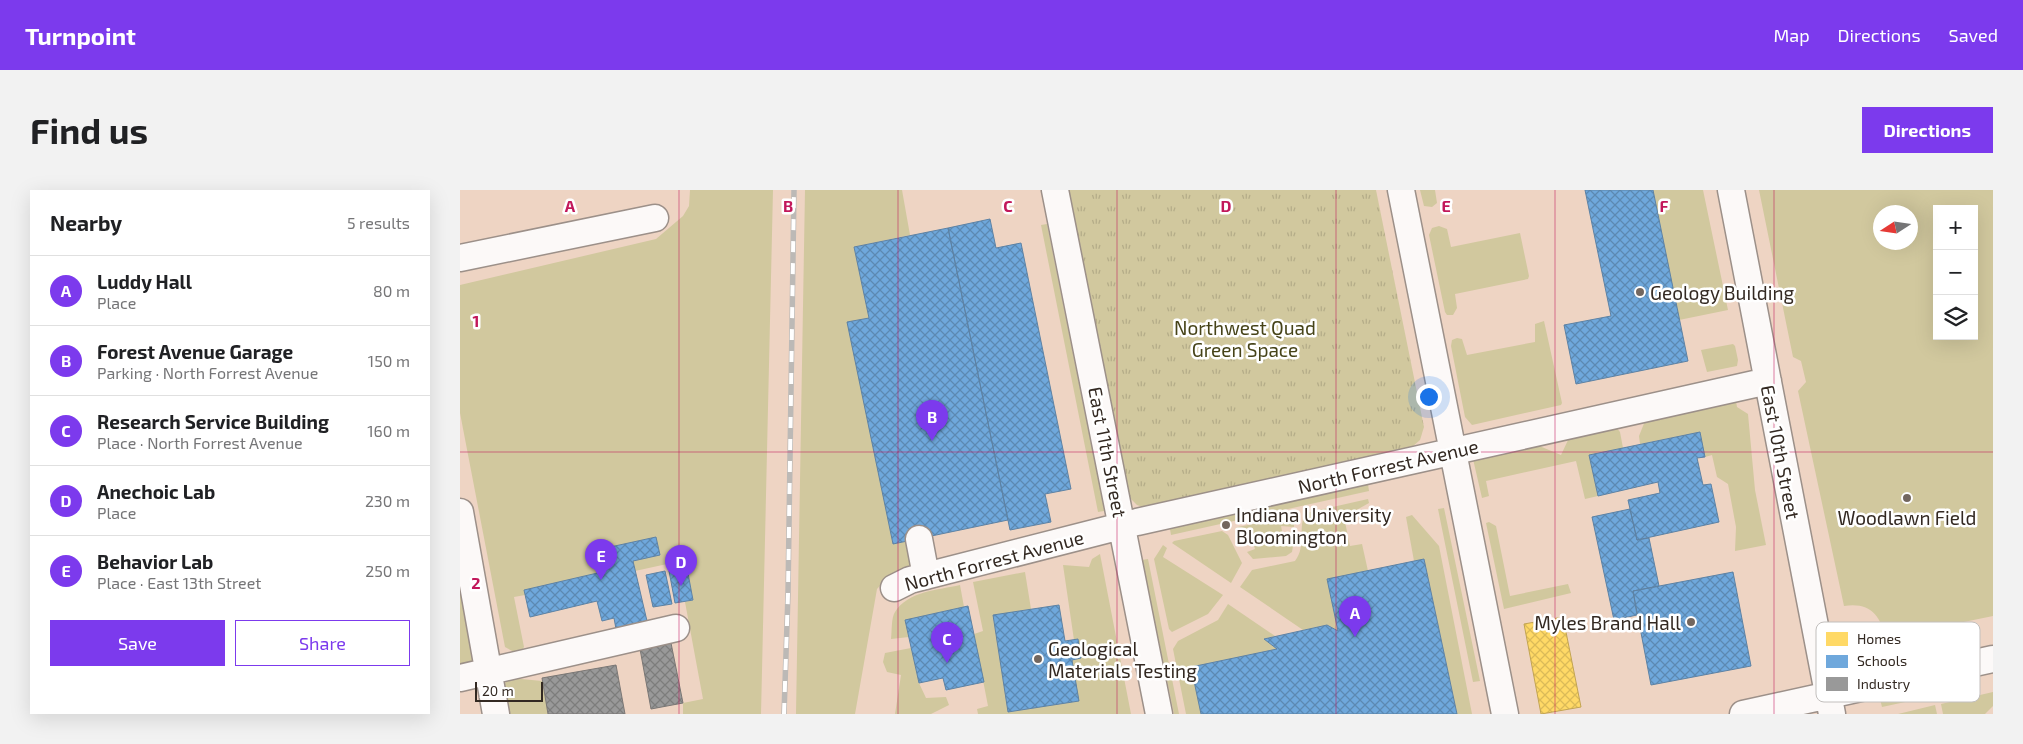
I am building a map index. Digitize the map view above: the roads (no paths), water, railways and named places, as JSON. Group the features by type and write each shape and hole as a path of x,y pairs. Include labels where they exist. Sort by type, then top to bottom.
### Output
{"street":[{"name":"East 11th Street","path":"1055,190 1159,714"},
{"path":"1401,190 1505,714"},
{"name":"East 10th Street","path":"1732,190 1816,631"},
{"path":"460,258 655,218"},
{"name":"North Forrest Avenue","path":"894,588 910,580 1122,526 1768,381"},
{"path":"460,512 496,714"},
{"path":"919,539 926,576"},
{"path":"460,678 676,628"},
{"path":"1980,663 1993,659"},
{"path":"1743,714 1830,704"}],"railway":[{"path":"784,714 788,594 794,190"}],"place":[{"name":"Geology Building","path":"1640,292"},
{"name":"Forest Avenue Garage","path":"932,441"},
{"name":"Woodlawn Field","path":"1907,498"},
{"name":"Indiana University Bloomington","path":"1226,525"},
{"name":"Behavior Lab","path":"601,580"},
{"name":"Anechoic Lab","path":"681,586"},
{"name":"Myles Brand Hall","path":"1691,622"},
{"name":"Luddy Hall","path":"1355,637"},
{"name":"Geological Materials Testing","path":"1038,659"},
{"name":"Research Service Building","path":"947,663"}],"park label":[{"name":"Northwest Quad Green Space","path":"1245,338"}]}
